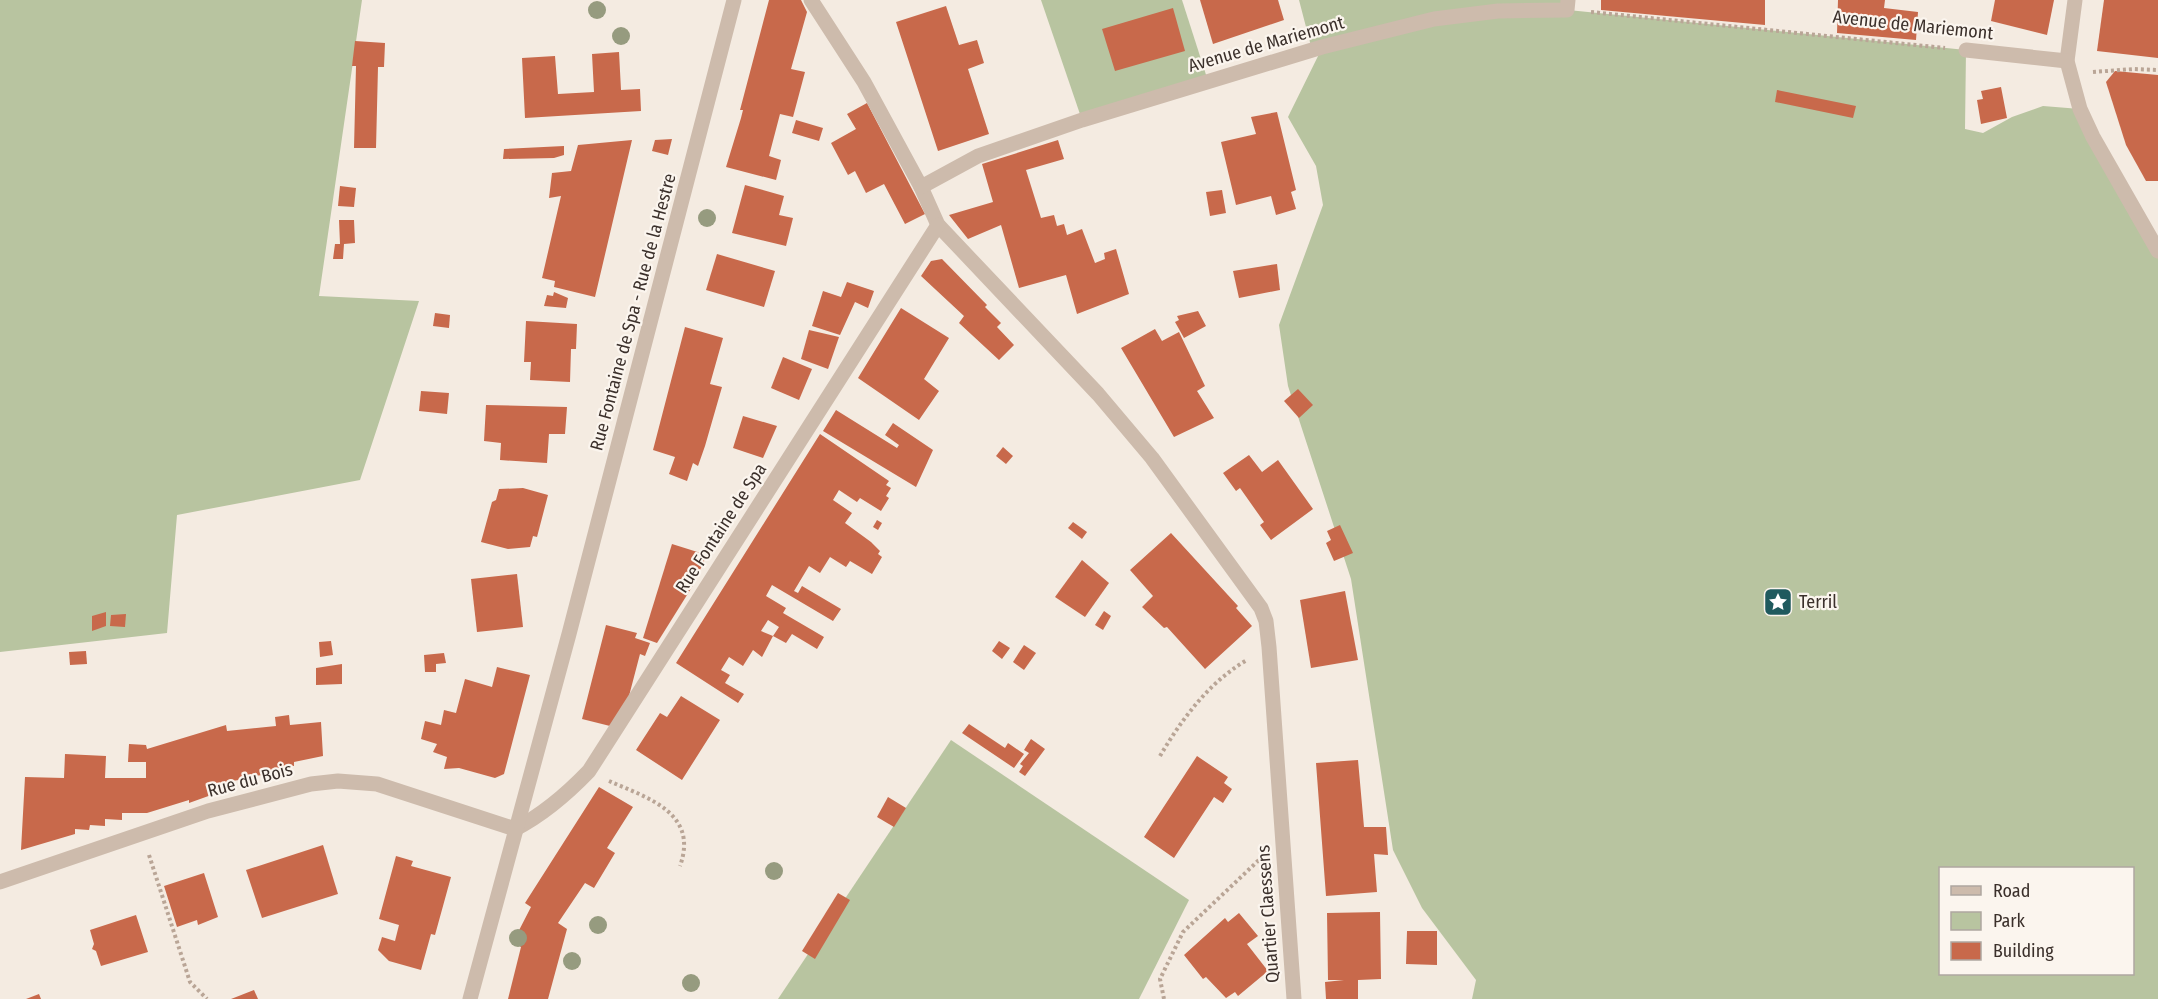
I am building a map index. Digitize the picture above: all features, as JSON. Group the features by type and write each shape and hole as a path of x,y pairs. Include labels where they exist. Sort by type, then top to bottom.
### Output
{"street":[{"name":"Rue Fontaine de Spa - Rue de la Hestre","path":"515,829 569,633 734,0"},
{"name":"Quartier Claessens","path":"811,0 864,82 921,187 938,225 1098,394 1152,458 1256,598 1266,621 1269,647 1293,999"},
{"path":"2074,0 2069,68 2086,124 2158,251"},
{"name":"Avenue de Mariemont","path":"921,187 978,156 1082,120 1322,47 1434,19 1568,5"},
{"name":"Avenue de Mariemont","path":"1966,50 2069,68"},
{"name":"Rue Fontaine de Spa","path":"515,829 538,817 563,798 589,771 938,225"},
{"name":"Rue du Bois","path":"0,882 208,811 311,784 338,781 377,784 515,829"},
{"path":"470,999 515,829"}],"path":[{"name":"Avenue de Mariemont","path":"1568,5 1966,50"},
{"path":"2069,68 2158,70"},
{"path":"1160,756 1194,706 1226,675 1269,647"},
{"path":"602,778 651,799 665,807 676,819 686,850 680,866"},
{"path":"1164,999 1160,980 1183,932 1270,850 1282,827"},
{"path":"142,833 190,982 207,999"}],"green space":[{"path":"0,0 362,0 319,296 419,301 360,480 177,515 167,633 0,652"},
{"path":"1041,0 1182,0 1208,81 1082,120"},
{"path":"1299,0 1568,0 1568,10 1966,50 1965,129 1983,133 2012,117 2043,106 2080,109 2158,251 2158,999 1472,999 1476,980 1422,908 1393,850 1351,579 1288,386 1279,325 1323,205 1316,166 1288,117 1322,48 1312,50"},
{"path":"951,740 1189,900 1139,999 778,999"}],"building":[{"path":"769,0 801,0 807,12 791,69 805,72 793,117 780,114 769,156 781,160 776,180 726,167 741,118 743,110 740,110"},
{"path":"1200,0 1278,0 1284,20 1213,44"},
{"path":"1601,0 1765,0 1765,25 1601,10"},
{"path":"1838,0 1885,0 1884,8 1918,12 1916,40 1837,33"},
{"path":"1995,0 2054,0 2047,35 1991,21"},
{"path":"2104,0 2158,0 2158,58 2097,51"},
{"path":"946,6 959,45 977,40 984,63 968,69 989,134 938,151 896,22"},
{"path":"1173,8 1185,51 1115,71 1102,29"},
{"path":"355,41 385,43 384,67 378,67 376,148 354,148 356,66 352,66"},
{"path":"619,52 621,90 640,89 641,111 525,118 522,58 555,56 558,94 594,92 592,54"},
{"path":"2115,71 2158,75 2158,181 2146,181 2126,145 2106,82"},
{"path":"2001,87 2007,118 1981,124 1977,100 1983,99 1981,91"},
{"path":"1777,90 1856,106 1853,118 1775,102"},
{"path":"867,103 925,214 905,224 884,184 866,193 855,171 848,175 831,143 856,129 847,114"},
{"path":"1277,112 1296,190 1291,192 1296,209 1276,215 1271,196 1236,205 1221,142 1256,134 1251,117"},
{"path":"796,120 823,128 819,141 792,133"},
{"path":"672,139 668,155 652,151 655,140"},
{"path":"632,140 595,297 554,287 555,281 542,278 561,196 549,198 552,173 571,171 578,145"},
{"path":"1058,140 1064,159 1026,170 1041,218 1054,215 1057,226 1064,224 1067,235 1082,229 1095,263 1105,259 1104,253 1116,249 1129,294 1077,314 1066,275 1019,288 1001,225 968,239 949,215 993,202 982,164"},
{"path":"564,146 564,155 554,158 503,159 504,149"},
{"path":"745,185 784,196 779,215 793,218 786,246 732,233"},
{"path":"340,186 356,188 354,207 338,206"},
{"path":"1222,190 1226,213 1210,216 1206,192"},
{"path":"339,220 354,220 355,243 344,244 343,259 333,259 335,244 340,244"},
{"path":"717,254 775,271 764,307 706,290"},
{"path":"942,259 987,305 985,307 1001,323 997,327 1014,345 999,360 959,323 964,316 921,276 931,261"},
{"path":"1277,264 1280,290 1239,298 1233,271"},
{"path":"847,282 874,291 868,308 855,302 840,335 812,326 823,291 841,297"},
{"path":"554,292 568,298 566,308 544,306 547,295 553,296"},
{"path":"901,308 949,338 924,379 939,391 919,420 858,378"},
{"path":"1198,311 1206,326 1184,338 1175,322 1179,320 1177,316"},
{"path":"435,313 450,315 449,328 433,326"},
{"path":"526,321 577,324 576,349 571,349 570,382 530,380 531,362 524,362"},
{"path":"685,327 723,338 710,384 722,387 698,466 693,463 687,481 669,474 675,457 653,450"},
{"path":"1155,329 1162,341 1179,332 1205,386 1197,391 1214,418 1174,437 1121,348"},
{"path":"809,330 839,337 828,369 801,359"},
{"path":"783,357 812,369 799,400 771,388"},
{"path":"1298,389 1313,405 1299,418 1284,401"},
{"path":"421,391 449,393 447,414 419,411"},
{"path":"486,405 567,407 565,434 549,434 547,463 500,460 501,443 484,441"},
{"path":"836,410 897,448 899,445 885,435 893,423 933,450 916,487 823,431"},
{"path":"743,416 777,426 763,458 733,448"},
{"path":"820,434 889,481 886,485 891,488 886,496 889,498 881,511 860,498 857,502 839,490 833,500 852,513 845,523 880,551 878,554 882,557 872,574 850,561 846,567 830,557 820,573 809,566 794,591 798,593 802,586 841,609 833,621 772,585 766,596 786,608 783,613 824,637 817,649 792,634 786,643 773,636 762,657 753,650 743,666 729,657 721,670 730,675 725,683 744,694 738,703 676,663","holes":["768,620 779,627 773,636 761,631"]},
{"path":"1003,447 1013,456 1006,464 996,456"},
{"path":"1249,455 1262,472 1278,460 1313,509 1271,540 1260,525 1264,522 1240,488 1236,491 1223,473"},
{"path":"523,488 548,495 537,537 533,536 530,547 508,549 481,542 492,502 496,500 499,489"},
{"path":"877,520 882,523 878,530 873,527"},
{"path":"1073,522 1087,532 1082,539 1068,528"},
{"path":"1340,525 1353,553 1334,561 1326,543 1331,540 1327,531"},
{"path":"1171,533 1238,606 1236,608 1252,626 1205,669 1167,627 1164,628 1142,607 1153,596 1130,570"},
{"path":"672,544 707,555 692,587 657,643 643,638"},
{"path":"1082,560 1109,583 1085,617 1055,597"},
{"path":"517,574 523,627 477,632 471,579"},
{"path":"1345,591 1358,660 1311,668 1300,600"},
{"path":"1104,611 1111,616 1103,630 1095,625"},
{"path":"106,612 106,626 92,631 92,616"},
{"path":"126,614 125,627 110,626 111,615"},
{"path":"606,625 637,633 635,638 650,643 645,656 640,654 624,715 614,727 582,719"},
{"path":"331,641 333,655 320,657 319,642"},
{"path":"999,641 1010,648 1002,659 992,651"},
{"path":"1024,645 1036,653 1024,670 1013,662"},
{"path":"86,651 87,664 70,665 69,652"},
{"path":"444,653 446,663 436,664 436,672 425,672 424,655"},
{"path":"342,664 342,684 316,685 316,668"},
{"path":"497,667 530,675 504,774 495,778 459,768 444,769 447,757 433,752 437,744 421,739 425,721 441,725 444,710 456,713 465,679 492,687"},
{"path":"681,696 720,720 682,780 636,750 660,713 667,717"},
{"path":"289,715 290,725 321,722 323,756 294,762 294,766 279,766 279,770 265,771 265,775 232,781 233,786 228,789 189,803 189,800 147,813 122,813 122,820 105,819 105,826 90,825 89,830 75,829 75,834 21,850 25,777 64,778 65,754 106,756 105,778 146,778 146,762 128,762 129,744 146,745 147,749 226,725 227,731 276,726 275,717"},
{"path":"969,724 1005,748 1008,743 1024,754 1014,768 962,733"},
{"path":"1031,739 1045,749 1025,776 1019,772 1023,766 1020,764 1029,753 1024,750"},
{"path":"1197,756 1228,777 1224,783 1232,789 1223,803 1214,797 1174,858 1144,837"},
{"path":"1358,760 1364,827 1386,827 1388,855 1374,854 1377,892 1326,896 1316,763"},
{"path":"599,787 633,807 607,848 615,853 594,888 585,883 558,923 567,929 548,999 508,999 521,947 513,942 531,907 525,903"},
{"path":"888,797 906,808 894,827 877,817"},
{"path":"323,845 338,894 262,918 246,870"},
{"path":"396,856 413,861 411,866 451,877 435,935 431,934 421,970 389,961 378,950 382,937 395,941 399,925 379,919"},
{"path":"204,873 218,917 198,925 197,920 177,927 164,886"},
{"path":"838,893 850,900 815,959 802,951"},
{"path":"1380,912 1381,979 1358,980 1358,999 1326,999 1325,982 1344,980 1328,980 1327,913"},
{"path":"1239,913 1258,936 1247,944 1268,971 1238,996 1235,992 1226,998 1206,977 1203,979 1184,955 1225,918 1228,922"},
{"path":"136,915 148,952 101,966 96,951 92,949 94,944 90,930"},
{"path":"1407,931 1437,931 1437,965 1406,964"},
{"path":"254,990 258,999 231,999"},
{"path":"39,994 41,999 26,999"}],"place":[{"name":"Terril","path":"1778,602"}]}
